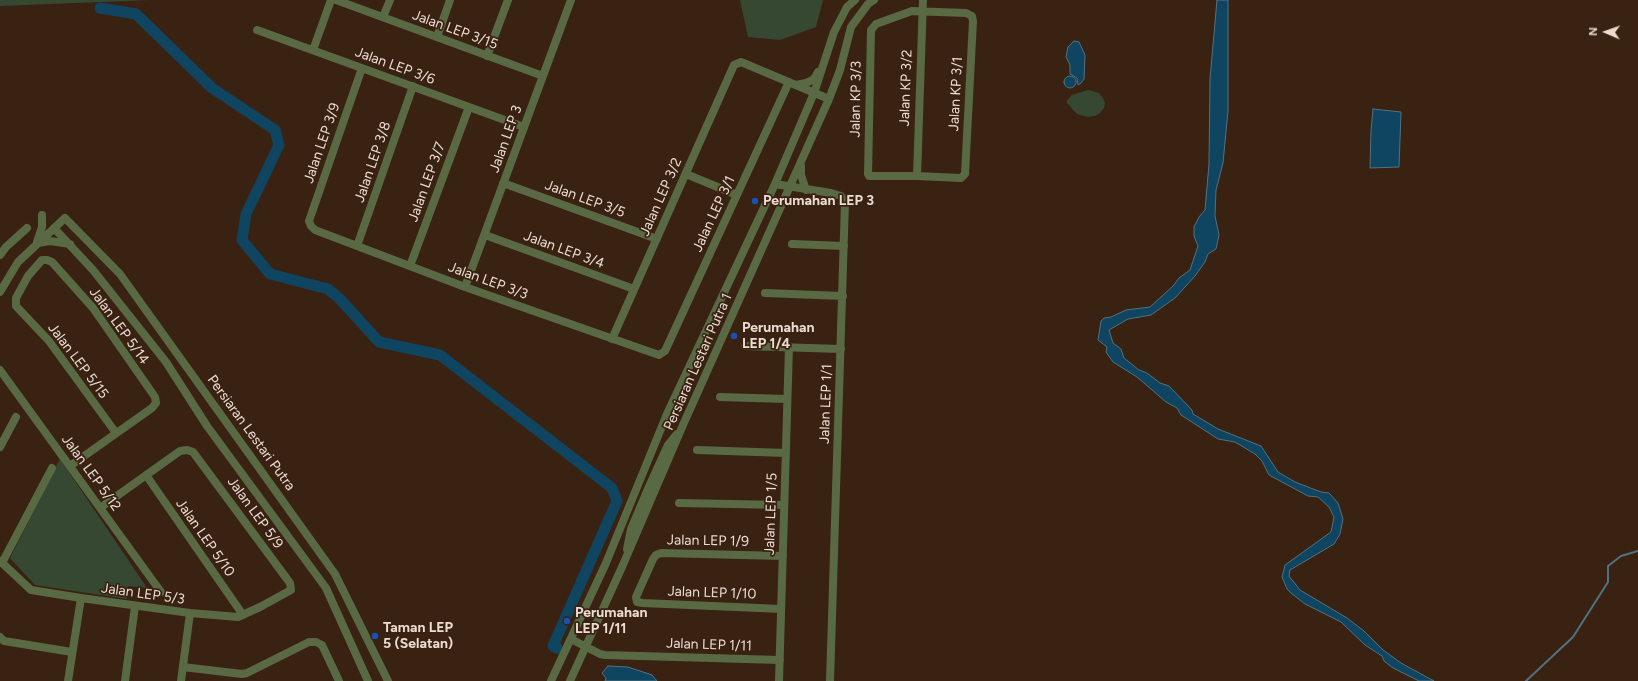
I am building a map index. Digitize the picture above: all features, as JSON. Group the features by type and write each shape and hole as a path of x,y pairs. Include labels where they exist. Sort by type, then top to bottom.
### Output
{"street":[{"path":"313,50 331,0"},
{"name":"Jalan LEP 3/15","path":"336,0 543,76"},
{"path":"383,18 390,0"},
{"path":"438,37 450,0"},
{"path":"488,56 508,0"},
{"name":"Jalan LEP 3","path":"465,287 571,0"},
{"path":"793,84 806,83 814,79 826,57 834,32 847,7 855,0"},
{"name":"Persiaran Lestari Putra 1","path":"586,647 622,567 634,523 668,445 684,425 829,99 840,70 851,27 868,4 874,0"},
{"name":"Jalan KP 3/2","path":"917,176 922,0"},
{"name":"Jalan KP 3/3","path":"917,176 869,176 868,174 871,30 876,24 912,11 922,12"},
{"name":"Jalan KP 3/1","path":"917,176 961,178 965,174 973,21 972,16 966,13 922,12"},
{"name":"Jalan LEP 3/6","path":"257,30 524,127"},
{"name":"Persiaran Lestari Putra 1","path":"551,681 606,563 667,414 775,184 814,92 826,57"},
{"name":"Jalan LEP 3/2","path":"612,339 734,65 741,62 793,84"},
{"name":"Jalan LEP 3/9","path":"311,226 309,221 362,68"},
{"path":"793,84 829,99"},
{"name":"Jalan LEP 3/1","path":"659,355 665,351 737,195 793,84"},
{"name":"Jalan LEP 3/8","path":"357,246 413,86"},
{"name":"Jalan LEP 3/7","path":"410,266 469,107"},
{"path":"801,164 801,175 806,190"},
{"path":"686,174 737,195"},
{"name":"Jalan LEP 3/5","path":"504,183 657,239"},
{"name":"Jalan LEP 1/1","path":"775,184 790,188 841,196 845,202 830,681"},
{"path":"37,243 42,227 42,214"},
{"name":"Persiaran Lestari Putra","path":"368,681 326,588 207,426 166,362 98,276 54,228 65,218 120,274 335,574 388,681"},
{"name":"Jalan LEP 3/3","path":"311,226 315,230 465,287 659,355"},
{"path":"0,255 6,247 27,228"},
{"path":"0,292 18,262 54,228"},
{"name":"Jalan LEP 3/4","path":"485,234 634,289"},
{"path":"37,243 50,241 70,244"},
{"path":"792,244 844,246"},
{"name":"Jalan LEP 5/15","path":"52,262 42,260 28,276 16,298 16,306 49,342 116,433"},
{"name":"Jalan LEP 5/14","path":"52,262 93,308 155,397 156,403 152,408 116,433"},
{"path":"765,293 843,296"},
{"path":"745,346 841,349"},
{"name":"Jalan LEP 1/5","path":"779,681 789,348"},
{"path":"166,362 176,351"},
{"name":"Jalan LEP 5/12","path":"0,370 161,592"},
{"path":"720,397 788,399"},
{"path":"0,447 16,417"},
{"path":"70,466 116,433"},
{"name":"Jalan LEP 5/9","path":"146,475 180,452 187,450 194,452 290,583 291,588 289,592"},
{"path":"697,450 786,453"},
{"path":"1,562 52,468"},
{"path":"100,508 146,475"},
{"name":"Jalan LEP 5/10","path":"146,475 243,615"},
{"path":"679,503 784,505"},
{"name":"Jalan LEP 1/9","path":"642,604 637,602 636,597 656,555 661,553 783,556"},
{"name":"Jalan LEP 5/3","path":"1,562 31,590 190,613 233,617 243,615 289,592"},
{"path":"68,681 81,598"},
{"name":"Jalan LEP 1/10","path":"642,604 781,609"},
{"path":"125,681 135,606"},
{"path":"181,681 190,613"},
{"path":"0,637 4,641 72,652"},
{"name":"Jalan LEP 1/11","path":"571,638 586,647 605,655 780,660"},
{"path":"183,667 242,674 247,673 310,642 316,642 322,646 339,681"},
{"path":"570,681 586,647"}],"green space":[{"path":"0,0 150,0 0,6"},
{"path":"740,0 823,0 816,27 780,40 748,37"},
{"path":"1088,90 1099,93 1105,103 1104,108 1100,113 1095,116 1088,117 1077,114 1067,103 1067,100 1072,95"},
{"path":"60,459 147,588 128,586 127,599 35,585 10,558"}],"water":[{"path":"1217,0 1228,0 1228,111 1223,163 1216,190 1215,216 1219,235 1216,249 1208,254 1205,262 1195,276 1175,298 1151,315 1128,319 1109,330 1113,343 1121,349 1124,358 1139,370 1147,373 1160,383 1169,386 1192,410 1193,414 1218,429 1261,446 1278,472 1295,482 1321,492 1329,493 1338,503 1343,519 1340,534 1334,544 1290,570 1289,576 1300,590 1347,618 1364,631 1383,650 1401,663 1434,681 1419,681 1393,668 1384,661 1382,656 1365,645 1341,622 1305,604 1287,589 1282,577 1285,565 1331,532 1334,517 1329,507 1318,497 1308,496 1269,475 1262,461 1255,454 1235,442 1218,439 1181,415 1177,408 1166,402 1137,377 1113,362 1106,352 1107,347 1098,340 1101,321 1104,318 1111,317 1126,310 1150,307 1173,286 1179,278 1190,270 1198,246 1194,236 1194,227 1199,217 1205,210 1209,164 1210,79"},
{"path":"1074,41 1079,42 1085,55 1084,79 1078,85 1077,78 1070,74 1070,65 1066,57 1068,47"},
{"path":"1070,76 1074,78 1076,82 1074,86 1070,88 1066,86 1064,82 1066,78"},
{"path":"1373,109 1401,112 1399,167 1370,168"},
{"path":"608,666 628,667 652,675 657,681 605,681 606,678 602,673"}],"waterway":[{"path":"100,8 136,14 212,88 275,130 279,145 246,214 242,240 270,274 328,289 339,298 379,342 440,355 612,488 617,501 553,646 557,648"},
{"path":"1526,681 1573,637 1608,582 1608,566 1621,556 1638,551"}],"place":[{"name":"Perumahan LEP 3","path":"755,201"},
{"name":"Perumahan LEP 1/4","path":"734,336"},
{"name":"Perumahan LEP 1/11","path":"567,621"},
{"name":"Taman LEP 5 (Selatan)","path":"375,636"}]}
